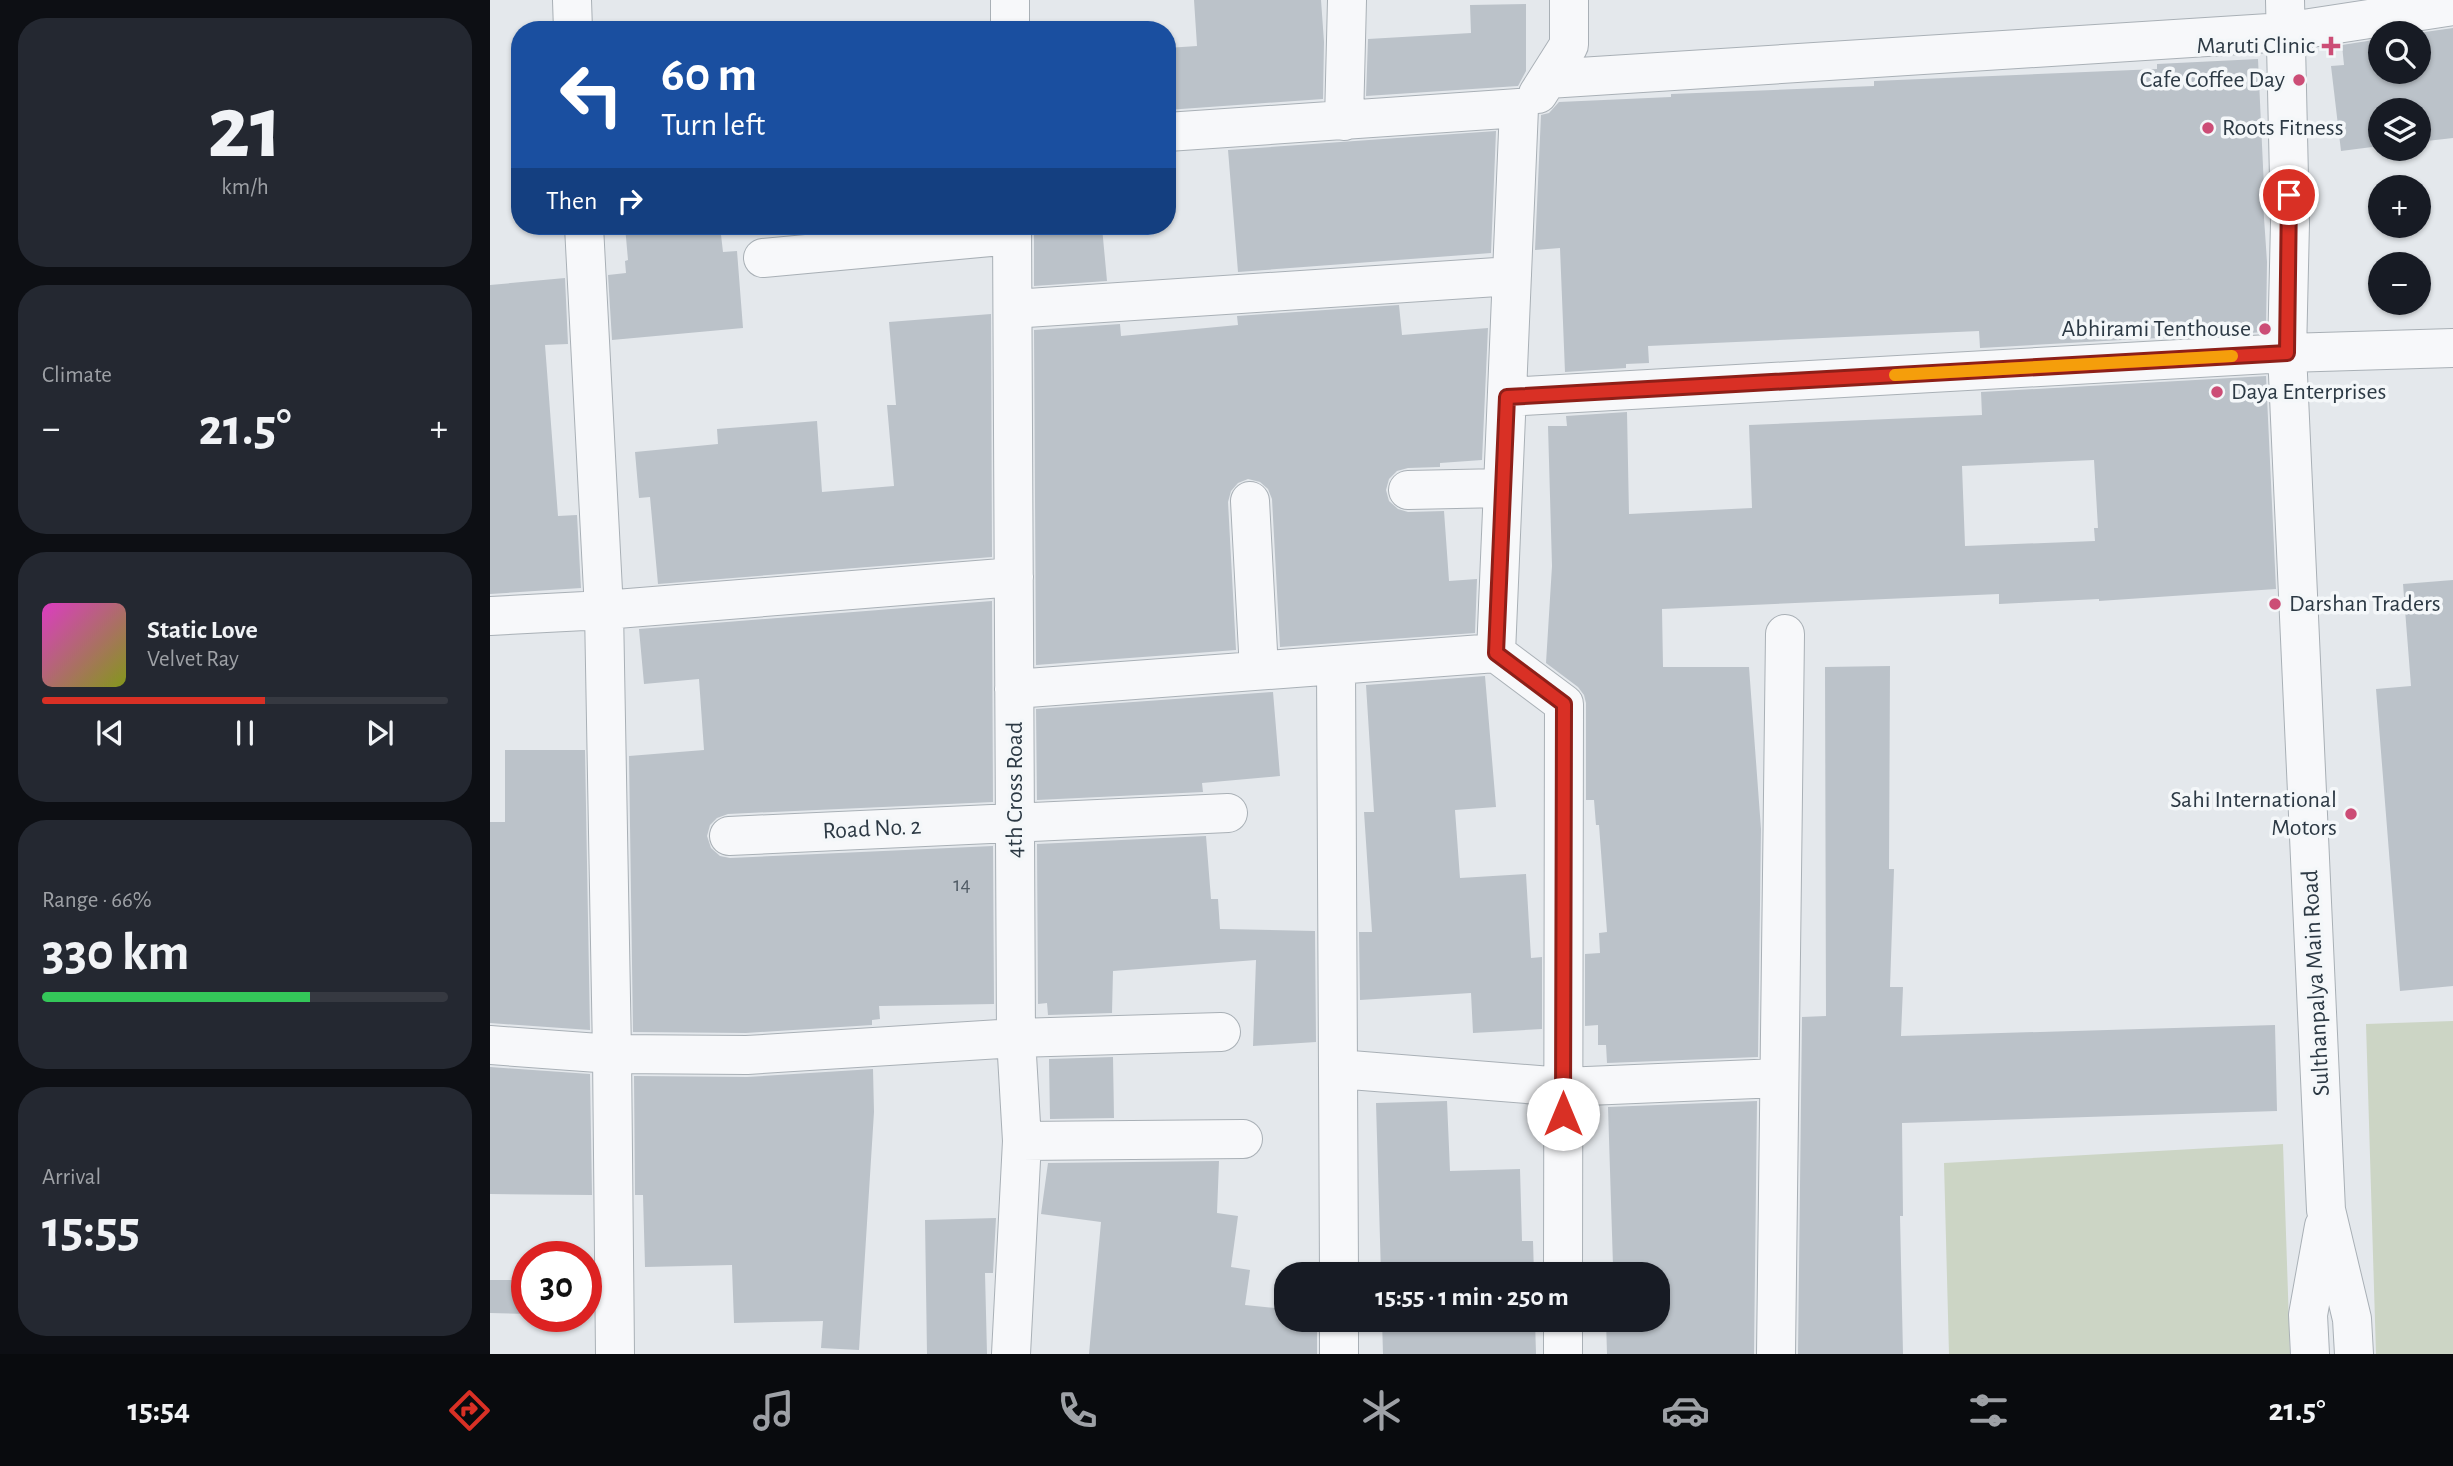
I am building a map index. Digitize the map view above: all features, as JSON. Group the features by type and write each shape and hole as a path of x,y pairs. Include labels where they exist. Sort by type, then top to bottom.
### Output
{"street":[{"path":"572,0 573,21"},
{"path":"1010,0 1010,21"},
{"path":"1344,121 1347,0"},
{"path":"1518,125 1569,45 1569,0"},
{"path":"1548,79 2285,16 2453,6"},
{"name":"Sulthanpalya Main Road","path":"2285,16 2290,222 2287,353 2326,1210 2352,1319 2354,1354"},
{"path":"1176,131 1519,108 1496,653"},
{"path":"584,235 604,610 615,1354"},
{"path":"763,258 968,235"},
{"name":"4th Cross Road","path":"1011,1354 1022,1141 1016,1038 1012,235"},
{"path":"1013,309 1512,275"},
{"path":"1507,397 2287,353 2453,348"},
{"path":"1408,490 1503,488"},
{"path":"1250,500 1259,670"},
{"path":"490,615 604,610 1014,577"},
{"path":"1776,1354 1785,634"},
{"path":"1014,689 1496,653 1564,704 1563,1262"},
{"path":"1336,665 1339,1262"},
{"name":"Road No. 2","path":"729,836 1228,813"},
{"path":"490,1045 612,1054 747,1055 1016,1038 1221,1032"},
{"path":"1338,1069 1563,1087 1779,1078"},
{"path":"1022,1141 1243,1139"},
{"name":"Sulthanpalya Main Road","path":"2310,1354 2308,1315 2326,1210"},
{"path":"1339,1332 1339,1354"},
{"path":"1563,1332 1563,1354"}],"green space":[{"path":"2453,1021 2453,1354 2376,1354 2366,1024"},
{"path":"2283,1144 2290,1354 1949,1354 1944,1163"}],"building":[{"path":"1194,0 1321,0 1324,42 1323,99 1176,109 1176,47 1197,46"},
{"path":"1526,4 1526,71 1518,86 1366,96 1368,39 1471,33 1470,5"},
{"path":"2453,28 2453,138 2431,141 2431,98 2368,98 2368,148 2341,151 2331,66 2344,65 2342,45 2368,41 2368,84 2431,84 2431,31"},
{"path":"2258,59 2267,262 2266,332 1980,348 1979,331 1648,346 1649,363 1626,364 1626,368 1565,372 1560,248 1535,250 1541,115 1549,113 1559,102 1671,97 1671,94 1874,86 1874,81 2157,69 2157,64"},
{"path":"1496,131 1491,253 1238,272 1228,150"},
{"path":"626,235 721,235 723,252 737,251 743,328 612,340 608,275 626,273 625,261 628,260"},
{"path":"1034,235 1103,235 1107,281 1034,286"},
{"path":"565,278 568,344 545,345 558,516 577,515 581,588 490,594 490,285"},
{"path":"1399,305 1402,335 1488,328 1482,460 1440,463 1440,467 1397,471 1389,479 1386,490 1389,501 1398,509 1408,512 1444,511 1449,581 1477,579 1475,633 1280,647 1272,499 1268,489 1260,482 1248,479 1238,483 1231,491 1228,502 1236,650 1036,665 1034,330 1120,324 1121,336 1238,325 1237,316"},
{"path":"991,314 992,557 658,584 650,497 639,498 635,452 718,444 717,429 817,421 822,492 894,486 887,405 896,405 889,322"},
{"path":"2266,376 2276,589 2099,601 1999,604 1999,594 1662,609 1663,667 1749,667 1761,829 1758,1057 1607,1063 1606,1045 1598,1045 1598,1025 1585,1026 1585,954 1600,953 1599,933 1607,932 1599,825 1596,825 1594,800 1586,800 1586,703 1578,687 1546,663 1552,566 1548,426 1567,426 1566,416 1627,412 1629,514 1752,508 1749,425 1982,415 1981,392","holes":["2094,460 2098,528 2094,528 2095,541 1965,546 1962,466"]},
{"path":"2453,580 2453,986 2400,991 2376,689 2411,686 2403,584"},
{"path":"992,601 993,802 728,814 717,818 710,825 707,836 711,848 720,856 730,858 993,846 994,1004 879,1006 880,1019 872,1020 872,1025 746,1033 633,1032 629,756 704,750 699,679 644,684 639,629"},
{"path":"1890,666 1889,869 1894,869 1890,987 1903,987 1901,1036 2275,1025 2277,1111 1902,1123 1903,1216 1900,1216 1903,1354 1798,1354 1802,1017 1826,1016 1825,667"},
{"path":"1485,676 1496,807 1455,810 1460,878 1526,874 1531,958 1542,957 1542,1029 1473,1033 1471,993 1360,1000 1359,932 1372,932 1364,812 1374,812 1366,685"},
{"path":"1273,692 1280,776 1202,783 1203,792 1037,800 1036,709"},
{"path":"505,750 585,750 590,1030 490,1023 490,822 505,822"},
{"path":"1206,836 1211,899 1218,899 1220,929 1315,931 1316,1042 1253,1046 1256,960 1113,971 1112,1013 1048,1015 1047,1003 1038,1004 1037,844"},
{"path":"1113,1057 1114,1118 1050,1119 1049,1059"},
{"path":"490,1067 590,1074 592,1195 490,1194"},
{"path":"873,1069 874,1112 859,1350 821,1348 823,1321 734,1323 732,1265 645,1267 643,1195 635,1195 634,1076 747,1077"},
{"path":"1447,1101 1450,1171 1520,1169 1522,1241 1533,1241 1534,1262 1381,1262 1376,1103"},
{"path":"1757,1101 1754,1354 1607,1354 1606,1332 1670,1332 1670,1262 1613,1262 1608,1107"},
{"path":"1219,1161 1217,1213 1238,1216 1231,1267 1250,1270 1245,1305 1274,1308 1274,1332 1317,1332 1317,1354 1089,1354 1101,1222 1041,1214 1048,1163"},
{"path":"996,1218 993,1273 985,1273 987,1354 927,1354 925,1220"},
{"path":"490,1280 511,1280 511,1314 490,1313"},
{"path":"1382,1332 1535,1332 1536,1354 1383,1354"}],"slow traffic":[{"path":"1895,375 2232,356"}],"place":[{"name":"Maruti Clinic","path":"2331,46"},
{"name":"Cafe Coffee Day","path":"2299,80"},
{"name":"Roots Fitness","path":"2208,128"},
{"name":"Abhirami Tenthouse","path":"2265,329"},
{"name":"Daya Enterprises","path":"2217,392"},
{"name":"Darshan Traders","path":"2275,604"},
{"name":"Sahi International Motors","path":"2351,814"}],"route":[{"path":"1563,1114 1564,704 1496,653 1507,397 2287,353 2289,195"}]}
